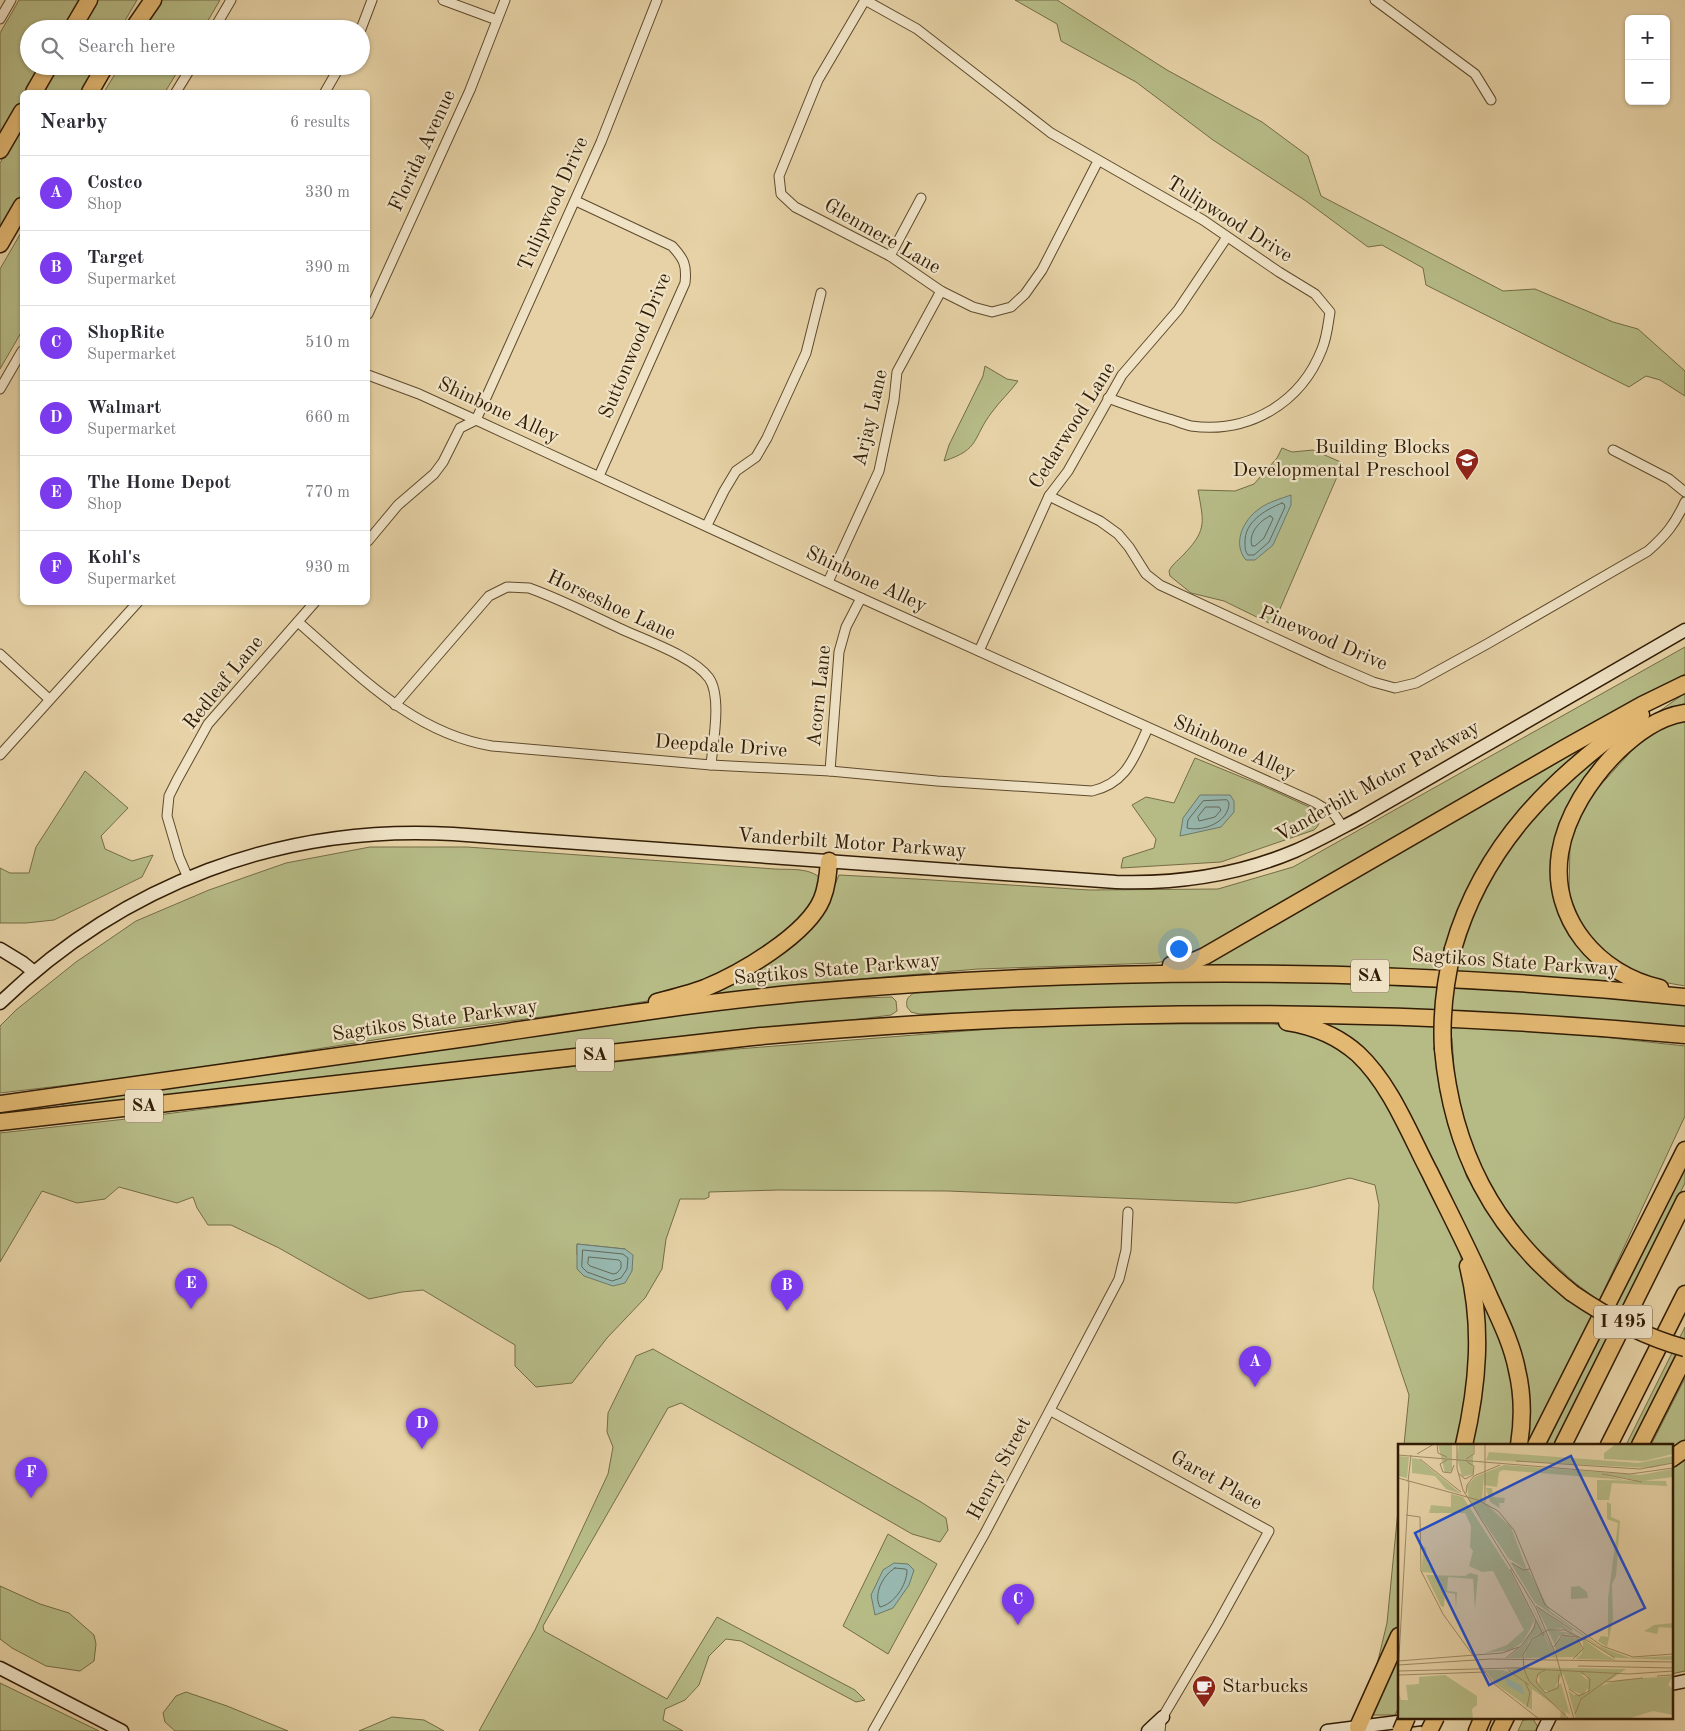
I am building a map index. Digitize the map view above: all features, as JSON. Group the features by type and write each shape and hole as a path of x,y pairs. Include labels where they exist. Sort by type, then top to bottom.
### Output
{"highway":[{"path":"77,20 89,0"},
{"path":"133,20 144,0"},
{"path":"139,20 153,0"},
{"path":"35,90 44,75"},
{"path":"92,88 100,75"},
{"path":"0,150 20,115"},
{"path":"0,244 20,209"},
{"path":"1685,685 1604,743 1565,776 1529,811 1499,849 1482,877 1467,908 1453,949 1444,994 1443,1049 1447,1086 1454,1120 1465,1151 1479,1182 1495,1210 1521,1245 1572,1293 1600,1312 1631,1328 1685,1348"},
{"path":"1054,976 1114,966 1181,964 1198,959 1565,748 1642,705 1685,685"},
{"path":"1685,713 1668,717 1643,731 1622,748 1602,769 1586,790 1568,824 1562,844 1560,864 1561,885 1566,908 1576,929 1589,948 1605,963 1624,975 1645,984 1685,993"},
{"path":"530,1028 591,1012 670,998 703,989 734,974 779,945 812,916 818,908 824,893 829,861"},
{"name":"Sagtikos State Parkway","path":"0,1104 654,1011 799,994 953,981 1155,973 1318,974 1473,981 1685,997"},
{"path":"1240,1014 1313,1028 1337,1039 1358,1054 1387,1092 1458,1228 1503,1326 1514,1356 1522,1400 1520,1444"},
{"name":"SA","path":"0,1122 692,1044 801,1033 1010,1019 1240,1014 1447,1019 1685,1035"},
{"path":"1537,1444 1685,1150"},
{"name":"I 495","path":"1563,1444 1685,1200"},
{"path":"1458,1228 1472,1284 1478,1332 1475,1388 1464,1444"},
{"name":"I 495","path":"1610,1444 1685,1294"},
{"path":"1641,1444 1685,1356"},
{"path":"1672,1458 1685,1449"},
{"path":"1357,1729 1398,1638"},
{"path":"1401,1731 1407,1718"},
{"path":"1430,1731 1436,1718"},
{"path":"1477,1731 1483,1718"},
{"path":"1499,1731 1506,1718"}],"main road":[{"name":"Vanderbilt Motor Parkway","path":"0,1003 34,972 74,941 106,920 153,894 188,878 244,858 298,844 351,836 411,832 477,835 1116,882 1163,882 1215,876 1261,864 1297,850 1343,827 1685,630"},
{"path":"0,949 34,972"},
{"path":"0,1668 122,1731"},
{"path":"1672,1684 1685,1681"},
{"path":"1148,1731 1163,1716"},
{"path":"1327,1731 1357,1729 1429,1718"},
{"path":"1543,1731 1550,1718"}],"street":[{"path":"0,19 12,0"},
{"path":"219,20 231,0"},
{"path":"364,20 372,0"},
{"path":"443,0 497,20"},
{"name":"Florida Avenue","path":"370,310 470,90 505,0"},
{"name":"Tulipwood Drive","path":"476,420 602,142 657,0"},
{"name":"Tulipwood Drive","path":"865,0 917,29 1051,133 1203,220 1315,294 1330,312 1322,350 1309,374 1295,392 1278,407 1256,419 1226,427 1190,426 1108,398"},
{"name":"Glenmere Lane","path":"865,0 818,80 779,176 781,194 796,208 890,256 941,291 973,308 992,312 1012,308 1026,294 1042,270 1098,161"},
{"path":"1375,0 1475,74 1491,100"},
{"path":"177,90 186,75"},
{"path":"325,90 334,75"},
{"path":"890,256 920,198"},
{"name":"Suttonwood Drive","path":"576,201 672,246 682,257 687,271 685,283 599,476"},
{"name":"Cedarwood Lane","path":"979,651 1049,496 1068,471 1122,375 1178,310 1227,237"},
{"name":"Arjay Lane","path":"828,582 879,471 894,400 897,372 941,291"},
{"path":"707,525 736,470 756,456 767,438 806,354 821,294"},
{"path":"0,389 20,354"},
{"name":"Shinbone Alley","path":"370,376 419,394 707,525 861,598 1324,807 1334,814 1343,827"},
{"path":"370,539 398,504 434,474 443,462 460,428 476,420"},
{"path":"1613,450 1668,479 1685,492"},
{"name":"Pinewood Drive","path":"1049,496 1100,521 1118,534 1129,547 1146,574 1160,585 1328,663 1374,682 1395,688 1416,683 1648,551 1666,535 1678,518 1685,502"},
{"name":"Horseshoe Lane","path":"395,705 489,596 507,587 529,588 695,664 710,679 714,694 716,717 711,764"},
{"name":"Acorn Lane","path":"830,771 839,652 846,627 861,598"},
{"path":"0,755 135,605"},
{"name":"Redleaf Lane","path":"188,878 167,816 169,796 208,724 312,605"},
{"name":"Deepdale Drive","path":"298,622 395,705 422,722 448,735 471,742 531,750 1092,791 1105,788 1118,780 1130,766 1148,728"},
{"path":"0,654 49,699"},
{"name":"Henry Street","path":"873,1731 985,1533 1119,1279 1126,1250 1128,1212"},
{"name":"Garet Place","path":"1051,1411 1269,1531 1217,1625 1163,1716 1160,1731"}],"green space":[{"path":"19,0 82,0 70,20 20,20 20,75 38,75 29,90 20,90 20,105 0,140 0,33"},
{"path":"97,0 137,0 125,20 85,20"},
{"path":"160,0 220,0 208,20 148,20"},
{"path":"1015,0 1057,0 1167,70 1262,122 1308,156 1321,196 1503,291 1535,289 1613,322 1638,329 1685,371 1685,396 1660,380 1646,376 1629,387 1426,285 1423,268 1382,245 1368,247 1306,201 1213,140 1136,82 1061,41 1057,24"},
{"path":"52,75 92,75 83,90 43,90"},
{"path":"114,75 175,75 166,90 105,90"},
{"path":"20,128 20,197 0,232 0,163"},
{"path":"20,234 20,334 0,369 0,269"},
{"path":"985,366 1007,379 1018,381 992,412 970,447 956,457 944,461 949,445 983,376"},
{"path":"1282,448 1292,452 1313,450 1343,463 1273,625 1224,601 1191,593 1170,576 1169,571 1192,545 1201,530 1202,517 1198,490 1235,491 1254,484 1277,458"},
{"path":"1685,647 1685,674 1566,739 1195,954 1156,963 978,969 813,983 679,1002 825,909 839,875 1089,890 1218,889 1293,867"},
{"path":"1685,693 1685,707 1646,724 1581,790 1557,896 1627,982 1407,971 1187,967 1542,766 1588,746 1522,809 1480,864 1470,884 1448,945 1462,949 1467,928 1483,886 1514,838 1583,769"},
{"path":"1685,721 1685,986 1651,980 1613,963 1587,936 1569,895 1570,843 1587,800 1636,746 1669,724"},
{"path":"1195,758 1318,811 1320,819 1318,826 1314,830 1221,862 1121,868 1123,858 1154,848 1156,839 1132,805 1146,797 1174,803"},
{"path":"85,771 128,808 101,836 105,849 132,861 153,855 142,877 54,920 0,923 0,868 10,873 29,873 36,847"},
{"path":"370,847 467,847 794,869 812,873 822,880 810,912 770,948 688,989 647,1001 602,1009 418,1033 153,1075 0,1093 0,1026 16,1010 76,962 136,921 209,890 286,863"},
{"path":"1073,980 1359,980 1685,1003 1685,1029 1430,1010 1201,1007 919,1014 911,1012 907,1007 907,999 914,993"},
{"path":"892,997 896,1001 897,1011 891,1015 805,1026 64,1108 62,1101 607,1022 789,1000"},
{"path":"1331,1022 1510,1027 1685,1046 1685,1116 1599,1301 1574,1282 1527,1239 1500,1205 1480,1168 1464,1126 1455,1084 1452,1038 1437,1038 1440,1092 1467,1178 1511,1244 1593,1314 1530,1441 1526,1441 1528,1390 1378,1067 1324,1024"},
{"path":"1274,1024 1309,1031 1339,1044 1369,1074 1416,1153 1456,1238 1471,1299 1472,1377 1458,1444 1404,1444 1409,1395 1373,1288 1379,1205 1375,1185 1350,1178 1237,1203 948,1191 778,1190 709,1192 709,1197 705,1199 680,1199 666,1239 662,1269 645,1298 607,1338 572,1383 536,1387 515,1366 515,1345 423,1290 369,1299 279,1248 231,1225 208,1225 197,1208 193,1197 177,1203 119,1187 105,1199 77,1203 42,1191 0,1262 0,1133 361,1089 737,1049 1042,1025","holes":["577,1244 625,1249 577,1255"]},
{"path":"1685,1169 1685,1183 1554,1444 1547,1444"},
{"path":"1487,1301 1509,1358 1517,1405 1515,1444 1469,1444 1481,1303"},
{"path":"1685,1327 1685,1341 1634,1444 1626,1444"},
{"path":"653,1349 921,1502 946,1518 948,1530 940,1542 912,1534 681,1403 668,1408 543,1626 544,1631 667,1699 717,1617 855,1690 865,1700 856,1702 741,1641 726,1639 709,1656 699,1685 685,1700 665,1709 663,1720 683,1731 479,1731 535,1630 608,1474 613,1447 607,1432 608,1413 636,1356"},
{"path":"1685,1378 1685,1442 1672,1450 1672,1444 1652,1444"},
{"path":"1685,1458 1685,1671 1672,1674 1672,1466"},
{"path":"1398,1510 1398,1626 1380,1670 1373,1681 1387,1623"},
{"path":"888,1534 937,1564 888,1654 843,1626"},
{"path":"0,1586 40,1604 69,1613 94,1635 96,1644 94,1661 80,1671 46,1666 12,1648 0,1639"},
{"path":"1398,1653 1398,1709 1395,1715 1374,1715 1373,1713"},
{"path":"0,1683 99,1731 0,1731"},
{"path":"186,1692 227,1706 288,1731 175,1731 165,1722 163,1713 176,1696"},
{"path":"392,1717 424,1720 444,1731 359,1731"},
{"path":"1533,1719 1538,1727 1538,1731 1518,1731 1523,1720"}],"water":[{"path":"1291,495 1291,505 1273,545 1255,560 1246,560 1242,554 1240,540 1241,533 1248,519 1263,507"},
{"path":"1200,795 1230,795 1234,801 1234,812 1221,827 1180,836 1183,818"},
{"path":"577,1244 625,1249 633,1255 632,1271 625,1283 613,1286 584,1276 577,1269"},
{"path":"894,1563 908,1564 914,1570 909,1585 893,1608 875,1615 871,1595 883,1570"}],"place":[{"name":"Building Blocks Developmental Preschool","path":"1467,481"},
{"name":"The Home Depot","path":"191,1309"},
{"name":"Target","path":"787,1311"},
{"name":"Costco","path":"1255,1387"},
{"name":"Walmart","path":"422,1449"},
{"name":"Kohl's","path":"31,1498"},
{"name":"ShopRite","path":"1018,1625"},
{"name":"Starbucks","path":"1204,1708"}]}
